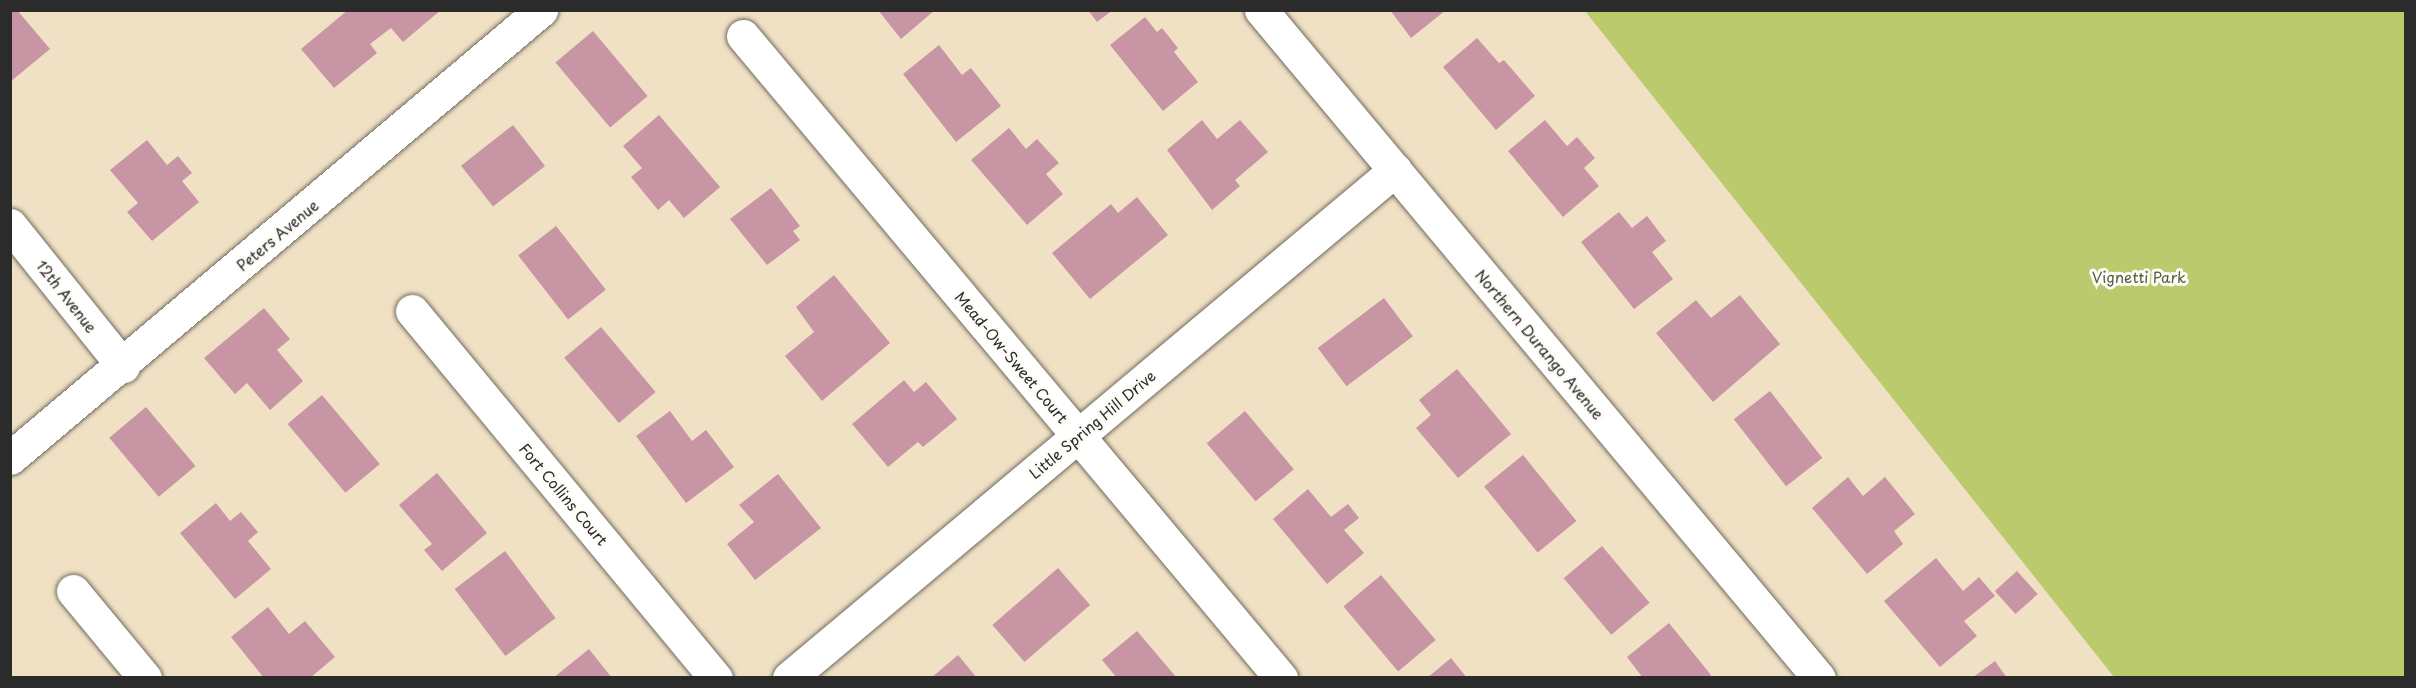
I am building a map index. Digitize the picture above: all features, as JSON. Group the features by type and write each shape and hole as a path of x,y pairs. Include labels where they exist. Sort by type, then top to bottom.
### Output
{"street":[{"name":"Northern Durango Avenue","path":"1261,10 1819,678"},
{"name":"Peters Avenue","path":"10,459 123,366 538,12"},
{"name":"Mead-Ow-Sweet Court","path":"743,36 1281,678"},
{"name":"Little Spring Hill Drive","path":"789,678 1395,170"},
{"name":"12th Avenue","path":"10,225 123,366"},
{"name":"Fort Collins Court","path":"412,311 716,678"},
{"path":"74,591 145,678"}],"green space":[{"name":"Vignetti Park","path":"1585,11 2405,11 2405,677 2114,677"}],"building":[{"path":"10,10 17,10 50,49 10,82"},
{"path":"348,10 441,10 403,42 391,28 370,44 377,53 334,88 301,49"},
{"path":"878,10 935,10 901,39"},
{"path":"1088,10 1113,10 1097,22"},
{"path":"1390,10 1446,10 1411,38"},
{"path":"1145,17 1157,32 1162,28 1178,48 1174,52 1198,82 1163,111 1110,45"},
{"path":"593,31 648,96 610,128 555,62"},
{"path":"1477,38 1499,63 1504,60 1535,96 1496,130 1443,67"},
{"path":"939,45 962,75 971,68 1001,106 956,142 903,74"},
{"path":"659,115 720,187 684,218 669,200 658,210 631,177 642,168 623,146"},
{"path":"1202,120 1217,139 1240,120 1268,152 1235,180 1240,186 1212,210 1167,150"},
{"path":"1545,120 1567,146 1577,137 1595,158 1584,168 1599,186 1563,217 1508,151"},
{"path":"513,125 545,166 493,207 461,166"},
{"path":"1009,128 1026,149 1037,139 1059,163 1046,174 1063,194 1027,225 971,160"},
{"path":"147,140 167,165 178,156 192,173 182,181 199,202 152,241 127,212 138,203 110,170"},
{"path":"771,188 800,226 793,231 800,240 767,265 730,219"},
{"path":"1137,197 1168,235 1090,299 1052,253 1111,204 1118,213"},
{"path":"1619,212 1632,228 1647,216 1666,241 1652,252 1673,279 1634,309 1581,242"},
{"path":"556,226 606,290 568,319 518,256"},
{"path":"834,275 890,343 822,401 785,356 814,332 796,307"},
{"path":"1740,295 1780,344 1713,402 1656,333 1696,300 1711,318"},
{"path":"1384,298 1413,336 1347,386 1318,348"},
{"path":"264,308 290,339 277,350 303,381 270,410 247,383 235,394 204,358"},
{"path":"601,327 656,392 619,423 564,358"},
{"path":"1457,369 1511,434 1458,478 1416,428 1431,415 1419,400"},
{"path":"904,380 914,392 926,382 957,419 923,447 918,442 888,467 852,424"},
{"path":"1770,391 1822,458 1786,486 1734,419"},
{"path":"322,395 380,464 345,493 288,424"},
{"path":"146,407 195,466 159,497 109,438"},
{"path":"670,411 692,441 706,430 734,467 686,503 636,436"},
{"path":"1245,411 1294,469 1256,501 1207,443"},
{"path":"1523,455 1576,521 1538,553 1484,486"},
{"path":"437,473 487,533 442,571 424,550 432,544 399,505"},
{"path":"778,474 821,528 755,580 727,544 754,522 739,505"},
{"path":"1848,477 1863,496 1885,477 1915,514 1894,531 1903,544 1867,574 1812,508"},
{"path":"1308,489 1331,517 1348,504 1359,518 1344,530 1364,553 1327,584 1273,519"},
{"path":"216,503 230,521 241,512 258,532 248,541 271,569 235,599 180,533"},
{"path":"1602,546 1650,603 1611,635 1564,578"},
{"path":"505,551 556,618 505,656 455,589"},
{"path":"1936,558 1963,591 1979,577 1995,596 1964,621 1977,636 1940,667 1884,601"},
{"path":"1058,568 1090,605 1024,662 992,625"},
{"path":"2017,571 2038,594 2015,614 1995,591"},
{"path":"1381,575 1436,640 1398,672 1343,606"},
{"path":"268,607 289,634 305,621 335,657 310,678 264,678 231,637"},
{"path":"1669,623 1711,675 1708,678 1643,678 1627,657"},
{"path":"1137,631 1177,678 1117,678 1102,660"},
{"path":"589,649 612,678 553,678"},
{"path":"958,655 977,678 931,678"},
{"path":"1451,658 1467,678 1427,678"},
{"path":"1995,661 2007,678 1972,678"}]}
